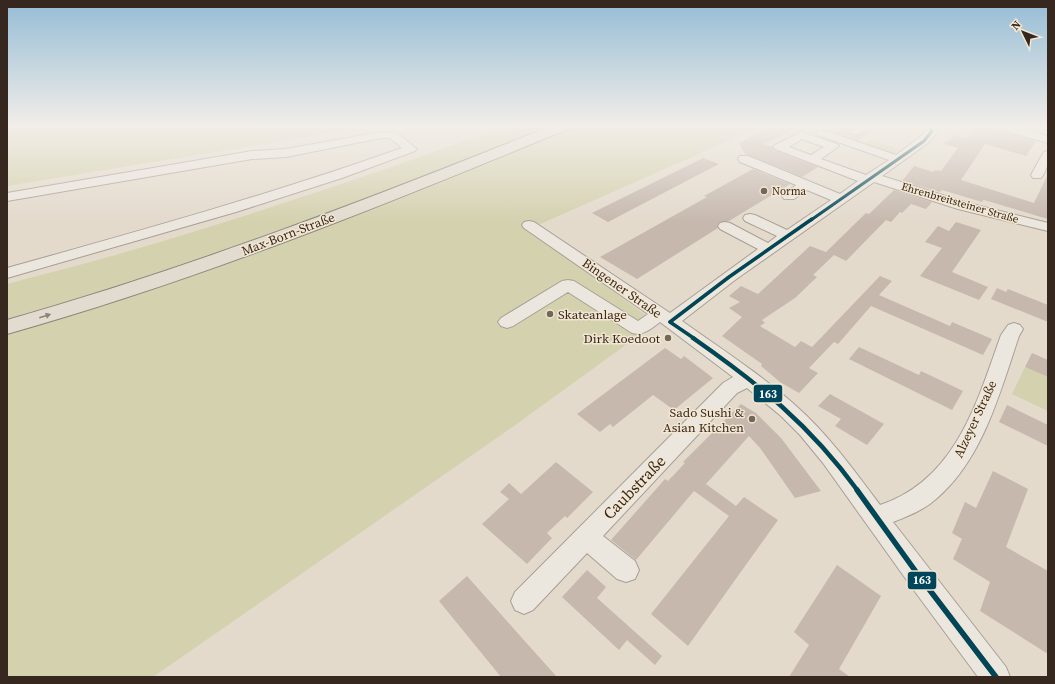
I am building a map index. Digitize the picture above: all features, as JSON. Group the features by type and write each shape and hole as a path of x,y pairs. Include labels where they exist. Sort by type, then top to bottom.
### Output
{"main road":[{"name":"Max-Born-Straße","path":"7,313 87,291 207,253 293,222 460,158"},
{"name":"Max-Born-Straße","path":"7,327 212,262 483,158"}],"street":[{"path":"7,197 235,158"},
{"path":"7,261 131,227 366,158"},
{"path":"7,273 138,237 287,192 388,158"},
{"path":"1037,175 1046,158"},
{"path":"744,159 841,199"},
{"name":"Ehrenbreitsteiner Straße","path":"812,159 869,178 963,206 1048,227"},
{"path":"507,322 568,285 638,329 665,318 788,236 897,159"},
{"path":"789,196 806,184"},
{"path":"750,218 788,236"},
{"name":"Bingener Straße","path":"529,225 665,318 748,378 787,410 807,429 831,456 922,580 996,677"},
{"path":"725,226 769,249"},
{"name":"Alzeyer Straße","path":"876,517 903,508 928,492 943,478 961,454 992,387 1010,335 1014,329"},
{"name":"Caubstraße","path":"524,602 730,388 748,378"},
{"path":"586,537 626,570"}],"shaded area":[{"path":"7,158 179,158 7,186"},
{"path":"417,158 690,158 529,229 656,323 514,426 153,677 7,677 7,284 177,237 366,176"},
{"path":"1025,367 1048,377 1048,411 1012,394"}],"building":[{"path":"703,158 719,164 608,222 592,213"},
{"path":"755,158 794,158 818,167 802,177"},
{"path":"951,158 976,158 961,180 1034,203 1048,174 1048,219 984,200 985,198 982,202 942,190 940,192 902,181 914,166 933,172 935,170 941,171"},
{"path":"753,169 790,184 729,221 720,222 717,225 718,228 637,279 600,257 707,197 704,196"},
{"path":"894,190 932,202 926,209 911,204 902,213 900,212 891,222 886,220 846,261 834,255 813,275 817,277 795,298 762,320 765,323 760,326 795,347 801,341 812,347 880,276 892,281 879,295 950,326 952,322 992,339 983,355 871,306 838,344 834,342 809,368 818,373 799,393 780,382 761,366 762,364 722,336 742,317 729,308 740,302 729,296 741,286 758,294 810,246 826,252 866,213 869,214"},
{"path":"956,222 981,230 952,272 988,287 979,300 920,276 942,248 925,242 938,226 949,231"},
{"path":"997,288 1006,292 1008,289 1048,305 1048,322 991,299"},
{"path":"859,347 919,375 921,371 963,391 952,410 849,359"},
{"path":"665,348 681,359 684,356 713,378 674,410 653,395 613,427 610,424 600,432 577,414"},
{"path":"1032,353 1048,360 1048,377 1025,367"},
{"path":"830,394 884,424 867,445 835,426 841,419 818,406"},
{"path":"741,404 756,413 781,438 821,491 795,498 760,448 749,436 706,484 736,506 744,497 778,520 688,646 651,614 729,516 694,491 636,560 611,540 665,479 668,481 685,463 683,462"},
{"path":"1007,405 1048,425 1048,446 999,422"},
{"path":"556,462 593,492 567,518 565,516 547,533 552,538 527,564 482,524 509,499 500,492 509,483 521,494"},
{"path":"993,471 1028,489 1006,547 1048,571 1048,654 980,611 990,582 953,559 962,539 952,533 965,502 976,508"},
{"path":"837,565 881,596 839,669 850,677 789,677 809,645 794,632"},
{"path":"587,570 606,587 597,598 662,656 655,665 627,640 619,650 562,597"},
{"path":"467,576 557,677 501,677 439,601"}],"transit line":[{"name":"163","path":"670,322 729,277 900,158"},
{"name":"163","path":"670,322 757,385 790,413 818,441 852,483 906,559 996,677"}],"place":[{"name":"Norma","path":"764,191"},
{"name":"Skateanlage","path":"550,314"},
{"name":"Dirk Koedoot","path":"668,338"},
{"name":"Sado Sushi & Asian Kitchen","path":"752,419"}]}
